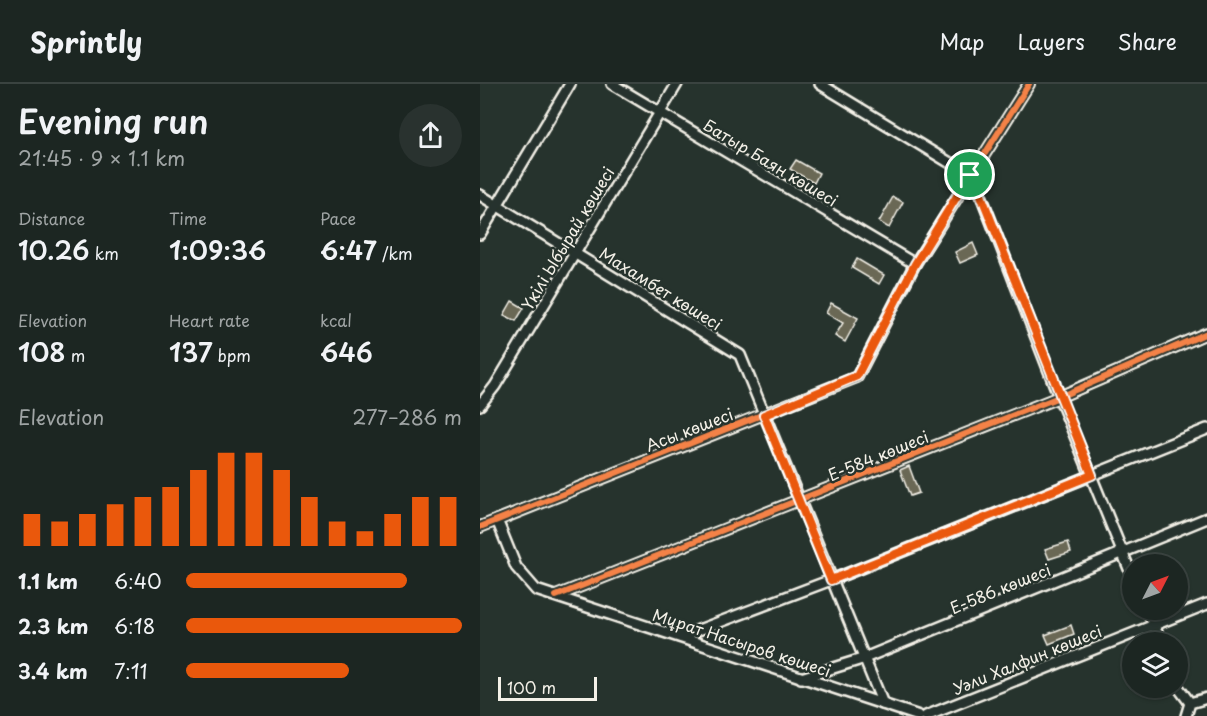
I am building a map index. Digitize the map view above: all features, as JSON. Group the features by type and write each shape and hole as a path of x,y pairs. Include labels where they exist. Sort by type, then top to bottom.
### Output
{"street":[{"path":"480,234 570,84"},
{"name":"Батыр Баян көшесі","path":"612,84 915,264"},
{"name":"Үкілі Ыбырай көшесі","path":"480,405 495,386 677,84"},
{"path":"820,84 970,175 979,190 1123,554"},
{"name":"Асы көшесі","path":"480,527 857,376 915,264 1025,85"},
{"name":"Махамбет көшесі","path":"480,195 740,355 862,659 883,704"},
{"name":"Е-584 көшесі","path":"556,596 1059,397 1207,333"},
{"path":"680,637 831,580 1207,429"},
{"name":"Мұрат Насыров көшесі","path":"497,519 516,567 536,590 919,716"},
{"name":"Е-586 көшесі","path":"1125,554 1207,519"},
{"name":"Е-586 көшесі","path":"801,678 862,659 1122,555"},
{"name":"Уәли Халфин көшесі","path":"926,716 1207,604"},
{"path":"1152,620 1157,632"},
{"path":"1186,698 1190,704"},
{"path":"1190,704 1205,701"},
{"path":"1186,716 1190,704"}],"building":[{"path":"796,160 819,173 814,183 790,169"},
{"path":"893,197 903,202 889,228 879,222"},
{"path":"973,243 978,255 960,263 955,252"},
{"path":"857,259 884,275 879,284 852,268"},
{"path":"512,301 524,308 516,321 504,315"},
{"path":"831,303 858,318 845,342 835,336 843,323 826,313"},
{"path":"909,466 919,493 910,496 900,470"},
{"path":"1068,542 1071,552 1049,559 1045,549"},
{"path":"1071,625 1074,634 1049,644 1045,635"}],"cycle path":[{"path":"480,527 857,377 915,264 1029,84"},
{"path":"556,596 1059,397 1207,333"}],"route":[{"path":"970,175 979,190 1059,397 1092,475 831,580 764,415 857,376 915,264 970,175"}]}
